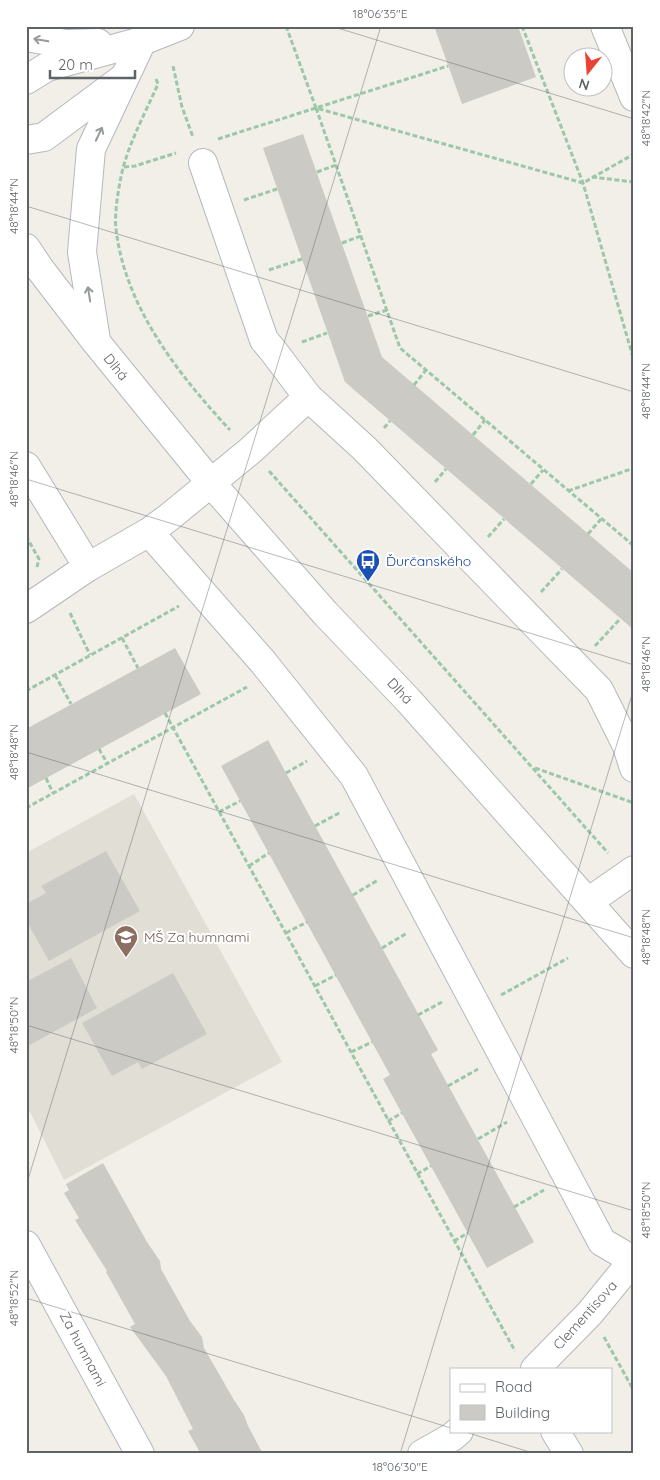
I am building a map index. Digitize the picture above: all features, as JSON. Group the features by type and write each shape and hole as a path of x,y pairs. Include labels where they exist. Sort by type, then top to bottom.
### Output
{"street":[{"path":"26,80 47,67 142,41 180,26"},
{"path":"605,26 634,97"},
{"path":"26,37 66,44 142,41"},
{"path":"96,342 82,252 91,149 142,41"},
{"path":"26,140 44,136 125,77"},
{"path":"199,155 264,340 308,397 365,449 598,690 627,746 634,768"},
{"name":"Dlhá","path":"26,248 96,342 210,482 325,613 408,700 634,954"},
{"path":"26,609 48,581 88,567 149,532 180,509 210,482 251,450 308,397"},
{"path":"26,466 88,567"},
{"path":"149,532 264,662 354,776 602,1242 633,1260"},
{"path":"588,902 630,872"},
{"name":"Za humnami","path":"26,1245 140,1454"},
{"name":"Clementisova","path":"527,1363 590,1313 633,1260"},
{"path":"422,1454 458,1432"},
{"path":"556,1432 569,1454"}],"path":[{"path":"286,26 400,348 634,546"},
{"path":"522,26 583,183 634,361"},
{"path":"521,36 526,34"},
{"path":"173,66 182,107 199,155"},
{"path":"124,167 199,155 316,108 448,66"},
{"path":"158,84 124,167 119,187 115,227 123,269 147,320 183,376 229,430 251,450 533,768 630,872"},
{"path":"316,108 583,183 634,154"},
{"path":"317,172 336,165"},
{"path":"592,178 634,182"},
{"path":"342,244 361,236"},
{"path":"368,316 387,310"},
{"path":"414,385 426,370"},
{"path":"473,435 485,420"},
{"path":"568,491 634,468"},
{"path":"531,484 543,470"},
{"path":"588,534 601,519"},
{"path":"26,536 48,581 90,656"},
{"path":"26,691 179,606"},
{"path":"576,667 620,618"},
{"path":"122,638 138,668"},
{"path":"55,675 71,704"},
{"path":"26,808 250,685"},
{"path":"165,713 454,1241 527,1363"},
{"path":"99,749 107,763"},
{"path":"286,773 313,758"},
{"path":"533,768 634,802"},
{"path":"46,778 53,793"},
{"path":"219,812 240,801"},
{"path":"315,826 345,809"},
{"path":"248,866 269,853"},
{"path":"353,895 383,878"},
{"path":"286,933 307,922"},
{"path":"382,948 411,930"},
{"path":"477,1008 568,958"},
{"path":"315,986 336,975"},
{"path":"418,1015 448,998"},
{"path":"351,1052 372,1042"},
{"path":"448,1086 485,1065"},
{"path":"388,1120 402,1113"},
{"path":"478,1140 514,1118"},
{"path":"417,1174 431,1166"},
{"path":"514,1207 551,1187"},
{"path":"454,1241 468,1233"},
{"path":"590,1313 634,1391"}],"shaded area":[{"name":"MŠ Za humnami","path":"134,794 282,1062 64,1180 30,1112 26,1114 26,853"}],"building":[{"path":"434,26 518,26 536,77 462,104"},
{"path":"303,134 382,357 634,573 634,630 345,382 263,148"},
{"path":"175,648 201,694 26,789 26,729"},
{"path":"268,740 438,1050 431,1054 534,1242 487,1268 383,1079 390,1075 221,766"},
{"path":"106,851 140,911 49,961 26,920 26,904 46,893 41,886"},
{"path":"71,958 97,1008 26,1047 26,982"},
{"path":"173,973 207,1034 142,1069 138,1062 112,1076 82,1023"},
{"path":"103,1163 147,1242 160,1261 161,1269 190,1321 202,1337 204,1348 244,1415 263,1454 201,1454 188,1431 193,1429 166,1376 130,1327 135,1324 107,1271 75,1220 79,1218 64,1193 69,1190 66,1184"}],"place":[{"name":"Ďurčanského","path":"368,582"},
{"name":"MŠ Za humnami","path":"126,958"}]}
